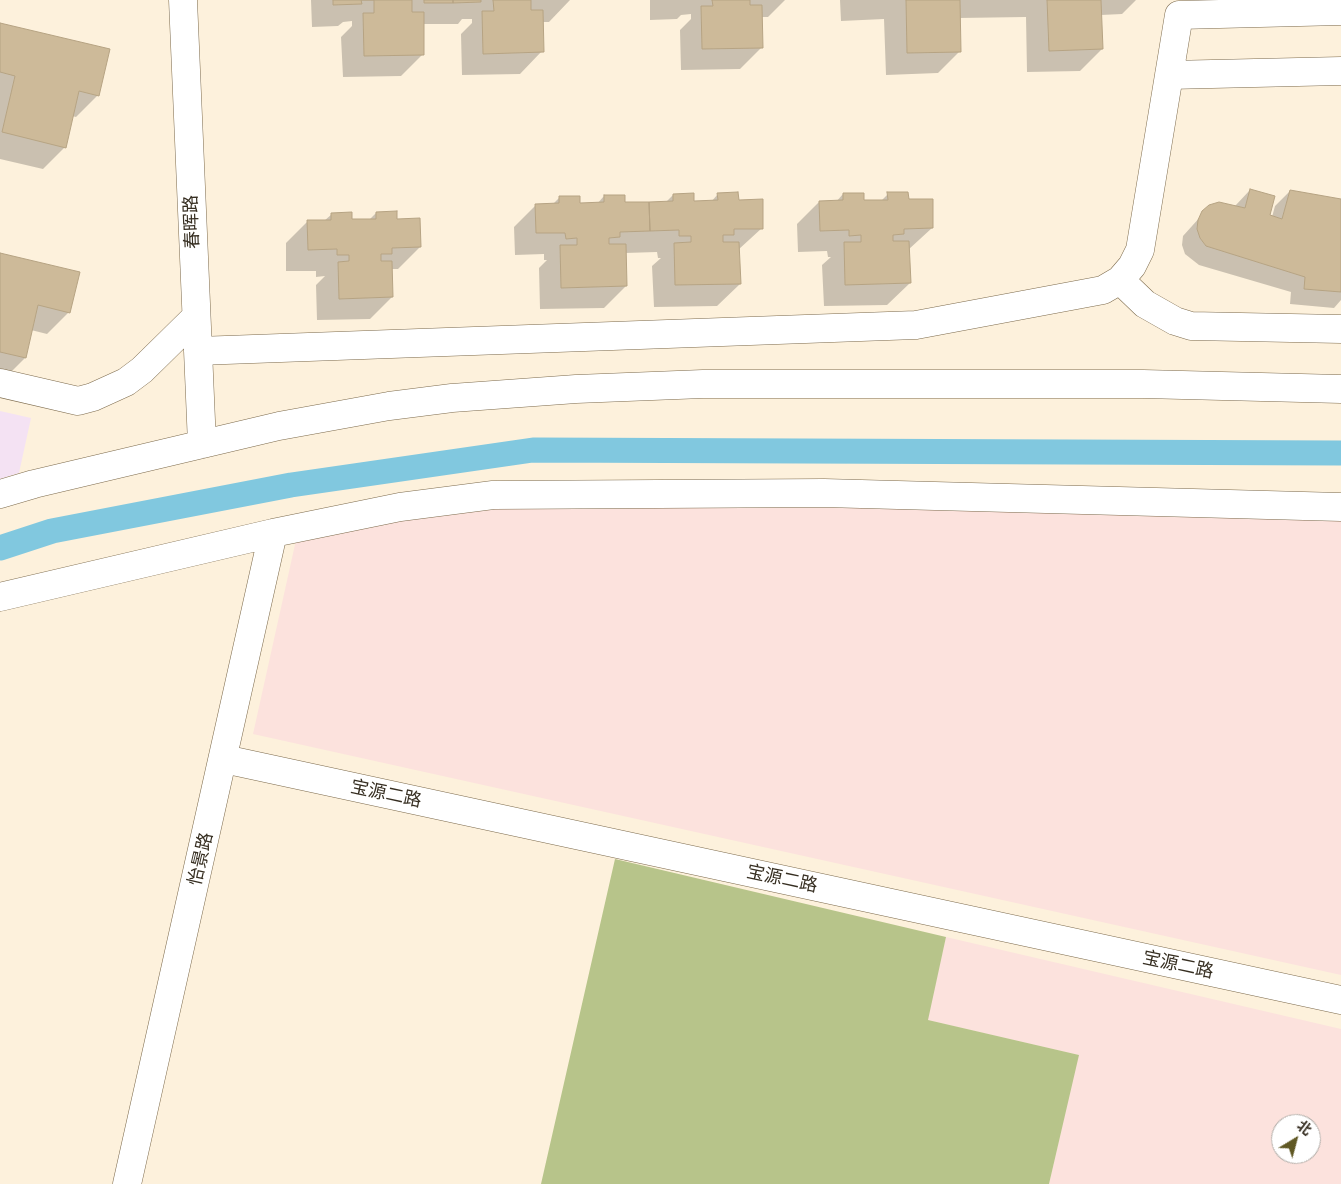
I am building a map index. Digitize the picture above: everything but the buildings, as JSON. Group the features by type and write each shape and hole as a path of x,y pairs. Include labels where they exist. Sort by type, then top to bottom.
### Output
{"street":[{"name":"春晖路","path":"183,0 202,444"},
{"path":"198,351 916,325 1103,290 1120,280 1132,266 1140,250 1180,15 1341,11"},
{"path":"1169,75 1341,71"},
{"path":"1120,280 1145,304 1174,321 1191,326 1341,330"},
{"path":"0,383 78,400 93,397 126,382 142,370 196,317"},
{"path":"0,494 34,484 279,426 389,406 452,398 576,389 703,384 1143,384 1341,389"},
{"path":"0,597 273,534 400,507 493,494 824,493 1341,507"},
{"name":"怡景路","path":"127,1184 224,759 273,534"},
{"name":"宝源二路","path":"224,759 1341,1000"}],"shaded area":[{"path":"0,411 31,418 19,473 0,479"},
{"path":"824,504 1341,518 1341,975 253,734 296,540 402,518 494,506"},
{"path":"946,937 1341,1029 1341,1184 1049,1184 1078,1055 927,1020"}],"green space":[{"path":"615,859 946,937 928,1020 1079,1055 1049,1184 541,1184"}],"waterway":[{"path":"0,548 52,531 291,485 533,450 1341,453"}]}
